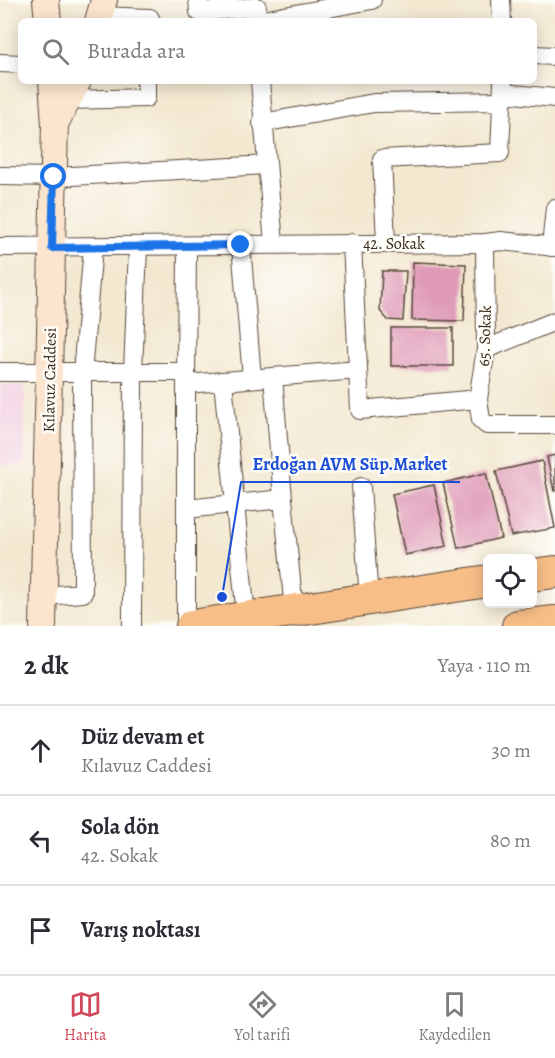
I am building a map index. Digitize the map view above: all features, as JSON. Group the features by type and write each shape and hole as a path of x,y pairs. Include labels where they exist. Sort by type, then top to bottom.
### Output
{"highway":[{"path":"537,574 555,572"},
{"path":"192,626 483,582"},
{"path":"518,626 555,622"}],"street":[{"path":"46,0 48,18"},
{"path":"198,0 199,12 257,12 372,0"},
{"path":"501,0 502,18"},
{"path":"100,12 150,18"},
{"path":"537,55 555,57"},
{"path":"0,63 18,64"},
{"path":"66,87 146,98 146,84"},
{"path":"260,84 274,244"},
{"name":"Kılavuz Caddesi","path":"43,626 55,129 66,87"},
{"path":"262,123 374,103 503,92 555,98"},
{"path":"386,242 382,159 500,153 503,92"},
{"path":"0,176 54,177 266,165"},
{"path":"553,247 555,208"},
{"name":"42. Sokak","path":"0,247 386,242 485,243 501,241 553,247"},
{"path":"352,243 360,410 478,399"},
{"name":"65. Sokak","path":"485,243 486,349 478,399 481,420 487,425 555,425"},
{"path":"241,245 252,378"},
{"path":"186,626 187,246"},
{"path":"44,596 83,592 82,373 93,247"},
{"path":"132,626 133,372 138,247"},
{"path":"486,349 555,321"},
{"path":"0,372 133,372 223,381 358,370"},
{"path":"273,376 294,610"},
{"path":"223,381 246,617"},
{"path":"361,487 369,599"},
{"path":"186,509 283,499"}],"shaded area":[{"path":"0,385 25,385 25,465 0,465"}],"building":[{"path":"413,262 466,264 464,321 412,320"},
{"path":"382,271 406,271 403,321 388,320 380,311"},
{"path":"391,328 453,328 453,366 391,366"},
{"path":"555,455 555,491 554,491 547,457"},
{"path":"542,461 555,528 511,536 496,471"},
{"path":"486,473 501,538 458,548 443,483"},
{"path":"434,485 447,546 405,555 392,494"}],"place":[{"name":"Erdoğan AVM Süp.Market","path":"222,597"}],"route":[{"path":"54,177 52,248 241,245"}]}
